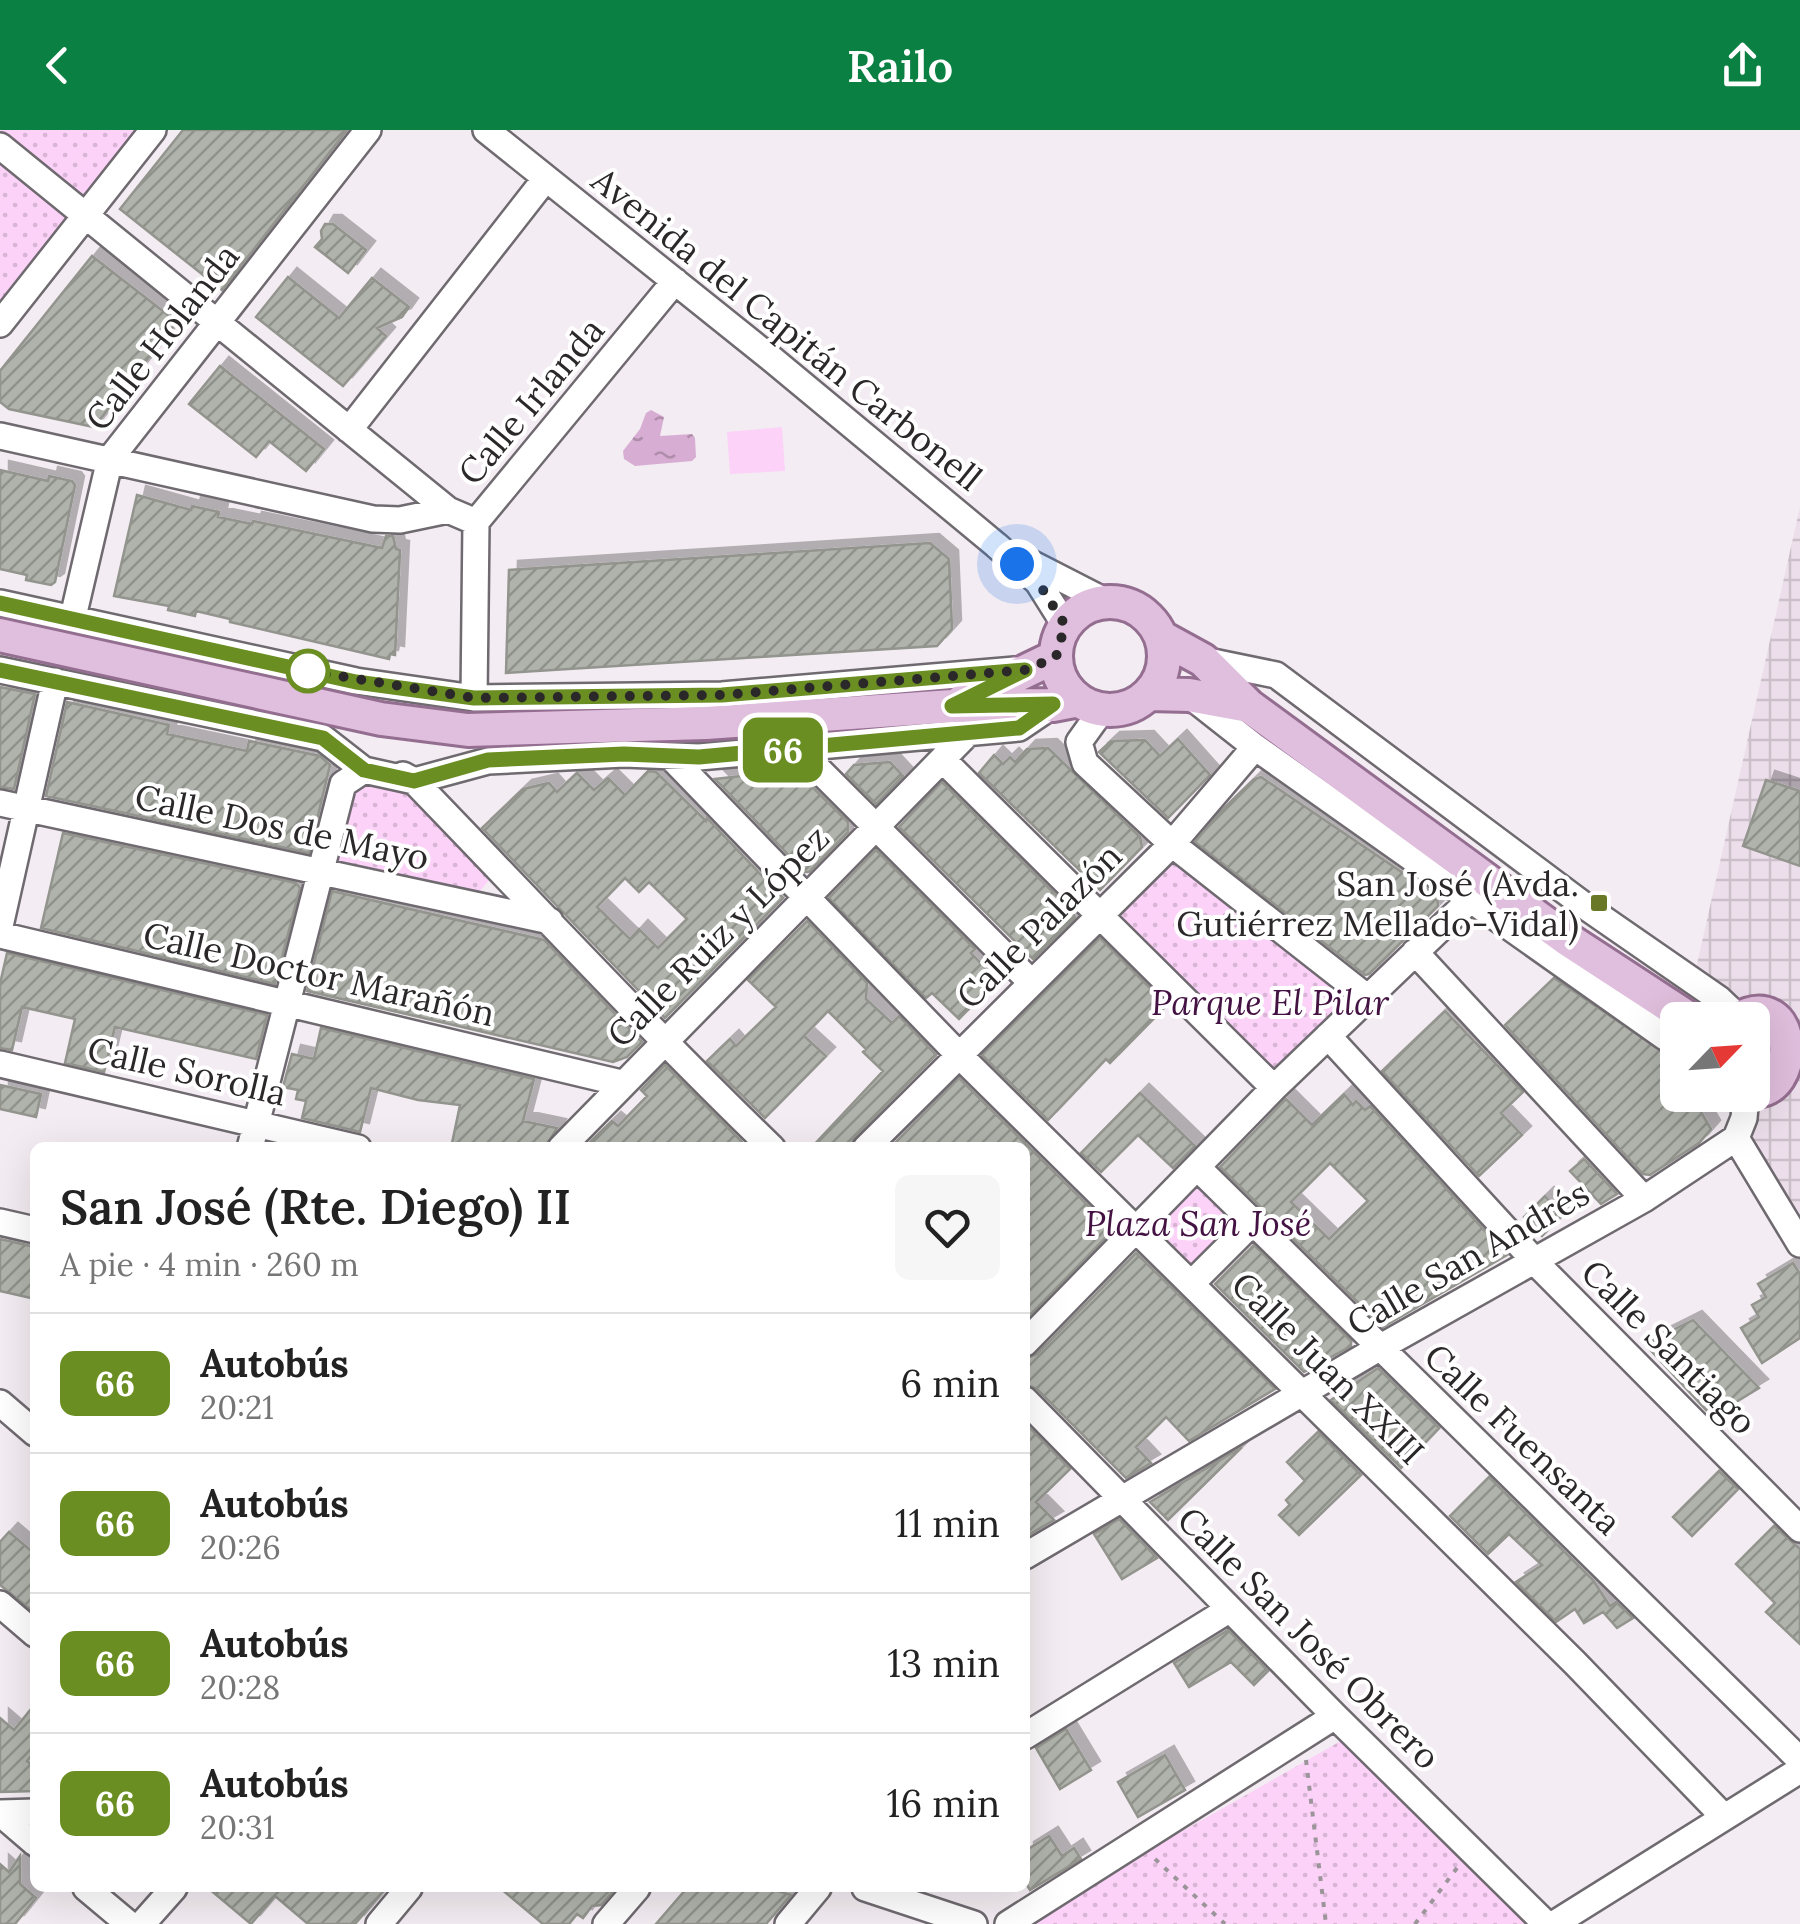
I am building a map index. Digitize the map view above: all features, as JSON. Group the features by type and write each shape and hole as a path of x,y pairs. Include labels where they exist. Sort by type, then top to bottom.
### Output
{"main road":[{"path":"960,720 1060,641 1076,613 1107,602 1134,607 1161,637 1203,660 1249,706 1567,938 1663,1002"},
{"path":"0,636 380,719 468,730 960,720 1078,705 1127,708 1149,694 1161,675 1161,637"},
{"path":"1060,641 1062,681 1078,705"},
{"path":"1149,694 1189,695 1249,706"},
{"path":"1770,1015 1793,1026 1798,1047 1792,1072 1770,1088"}],"street":[{"path":"0,324 153,130"},
{"name":"Calle Holanda","path":"74,617 110,459 368,130"},
{"name":"Avenida del Capitán Carbonell","path":"486,130 996,545"},
{"path":"0,146 448,510 476,522"},
{"path":"348,430 546,178"},
{"name":"Calle Irlanda","path":"474,698 476,522 675,282"},
{"path":"0,436 373,519 400,520 448,510"},
{"path":"996,545 1107,602"},
{"path":"996,545 1038,582 1060,641"},
{"path":"0,603 356,682 474,698 722,695 1025,670"},
{"path":"1203,660 1276,675 1410,778 1722,1002"},
{"path":"0,670 323,738 364,770 414,781 488,760 798,749 960,720"},
{"path":"0,926 55,681"},
{"path":"1189,695 1255,747 1660,1032"},
{"path":"300,701 360,749 414,781 662,1041 766,1142"},
{"path":"1078,705 1079,742 1085,763 1172,844 1368,998"},
{"name":"Calle Ruiz y López","path":"567,1142 943,760 960,720"},
{"name":"Calle Palazón","path":"872,1142 1172,844 1255,747"},
{"path":"798,749 1032,983"},
{"name":"Calle Juan XXIII","path":"670,756 959,1055 1576,1662 1724,1817"},
{"path":"943,760 1274,1088"},
{"path":"253,1135 343,784 364,770"},
{"name":"Calle Dos de Mayo","path":"0,803 550,921"},
{"path":"1030,1339 1274,1088 1471,899"},
{"name":"Calle Doctor Marañón","path":"0,935 621,1083"},
{"path":"1415,952 1644,1199"},
{"name":"Calle Santiago","path":"1328,1036 1536,1261 1800,1529"},
{"name":"Calle Sorolla","path":"0,1064 253,1135 310,1142"},
{"path":"1749,1112 1736,1138 1800,1244"},
{"name":"Calle San Andrés","path":"1030,1553 1644,1199 1736,1138"},
{"name":"Calle Fuensanta","path":"1198,1168 1800,1760"},
{"path":"0,1222 30,1229"},
{"path":"1192,1283 1253,1222"},
{"path":"0,1403 30,1425"},
{"name":"Calle San José Obrero","path":"1030,1405 1546,1924"},
{"path":"0,1604 30,1630"},
{"path":"1030,1733 1230,1609"},
{"path":"1008,1924 1335,1716"},
{"path":"1554,1924 1800,1770"},
{"path":"0,1813 30,1812"},
{"path":"0,1813 30,1840"},
{"path":"91,1892 129,1924"},
{"path":"142,1924 170,1892"},
{"path":"378,1924 406,1892"},
{"path":"606,1924 634,1892"},
{"path":"788,1924 815,1892"},
{"path":"877,1892 974,1924"}],"path":[{"path":"1303,1736 1326,1924"},
{"path":"1137,1842 1225,1924"},
{"path":"1415,1924 1471,1850"}],"shaded area":[{"path":"1800,507 1800,1230 1745,1137 1749,1112 1770,1112 1770,1002 1709,1002 1697,964"}],"green space":[{"path":"0,130 139,130 86,199"},
{"path":"0,162 69,217 0,303"},
{"path":"782,427 785,471 730,474 727,432"},
{"path":"414,781 499,868 470,903 321,870 343,784"},
{"name":"Parque El Pilar","path":"1173,855 1346,998 1273,1077 1110,916"},
{"name":"Plaza San José","path":"1198,1168 1253,1222 1192,1283 1138,1231"},
{"path":"1346,1738 1530,1921 1037,1924 1037,1914"}],"water":[{"path":"651,410 664,417 660,436 692,434 696,457 692,461 635,466 624,459 623,451"}],"building":[{"path":"183,130 347,130 222,290 120,209"},
{"path":"325,224 333,224 366,250 348,273 315,247 322,239"},
{"path":"92,256 177,322 94,427 9,409 0,402 0,371"},
{"path":"288,277 339,318 372,278 409,307 402,317 377,328 386,336 343,386 256,317"},
{"path":"220,366 324,449 306,471 269,441 256,457 189,404"},
{"path":"0,470 48,481 49,476 75,485 55,582 51,585 0,569"},
{"path":"137,495 191,510 192,506 219,512 218,517 382,548 386,536 393,536 396,549 400,550 395,655 390,654 389,659 196,611 195,616 168,610 169,606 114,596"},
{"path":"930,543 949,559 952,629 937,646 506,673 509,570"},
{"path":"0,687 35,694 14,789 0,787"},
{"path":"67,702 169,725 167,734 247,751 249,741 320,756 330,765 309,853 46,796"},
{"path":"1178,739 1210,775 1168,818 1099,752 1111,741 1145,740 1160,756"},
{"path":"1048,748 1140,837 1142,847 1100,890 979,773 994,755 1003,764 1010,757 1015,762 1027,749"},
{"path":"890,762 903,776 876,804 846,774 854,765"},
{"path":"795,770 848,822 848,832 809,872 715,779"},
{"path":"648,771 656,772 706,821 707,818 783,898 665,1018 482,828 523,789 549,783 557,792 577,773 594,790 608,778 625,795","holes":["625,878 639,892 649,882 687,919 658,948 639,929 630,939 597,907"]},
{"path":"1261,777 1437,896 1438,906 1369,974 1365,975 1195,842 1220,812 1254,779"},
{"path":"1766,780 1800,791 1800,866 1743,846"},
{"path":"942,782 1073,912 1075,918 1033,959 899,827"},
{"path":"63,833 296,883 300,888 275,984 41,928"},
{"path":"876,850 975,949 971,953 997,980 959,1019 932,993 926,998 829,898"},
{"path":"332,891 544,940 642,1042 627,1057 613,1062 307,991"},
{"path":"807,921 867,983 866,999 892,1023 899,1016 936,1055 852,1142 817,1142 883,1071 828,1011 804,1036 826,1056 765,1118 707,1061 730,1039 736,1046 776,1007 748,980"},
{"path":"1100,938 1167,1005 1110,1063 1106,1059 1048,1120 982,1055"},
{"path":"7,953 267,1015 256,1059 115,1027 104,1072 65,1063 75,1019 22,1007 12,1050 0,1048 0,984"},
{"path":"1554,978 1660,1050 1660,1112 1701,1112 1711,1129 1699,1143 1650,1175 1643,1174 1505,1025"},
{"path":"1445,1011 1523,1092 1501,1113 1522,1135 1479,1176 1382,1071"},
{"path":"321,1028 534,1079 523,1121 557,1128 549,1142 452,1142 460,1105 371,1088 360,1132 302,1118 306,1101 296,1099 298,1090 283,1087 292,1054 314,1059"},
{"path":"665,1065 742,1142 590,1142 612,1121 618,1126 647,1096 641,1090"},
{"path":"959,1078 1024,1142 896,1142"},
{"path":"0,1085 41,1094 36,1117 0,1109"},
{"path":"1140,1093 1195,1146 1173,1168 1138,1135 1101,1172 1081,1153"},
{"path":"1344,1094 1353,1105 1356,1101 1365,1110 1370,1106 1507,1255 1383,1327 1220,1167 1286,1099 1312,1125","holes":["1330,1163 1368,1201 1329,1239 1291,1202"]},
{"path":"1030,1148 1113,1230 1030,1315"},
{"path":"1584,1159 1617,1194 1601,1204 1570,1171"},
{"path":"1545,1196 1562,1216 1542,1236 1524,1217"},
{"path":"0,1239 30,1246 30,1298 0,1291"},
{"path":"1254,1245 1351,1341 1351,1346 1304,1372 1215,1284"},
{"path":"1136,1253 1275,1389 1189,1441 1166,1417 1136,1447 1151,1463 1126,1478 1030,1386 1030,1357"},
{"path":"1793,1263 1800,1274 1800,1338 1762,1363 1741,1328 1759,1317 1752,1305 1766,1297 1758,1284"},
{"path":"1693,1320 1759,1388 1715,1415 1645,1344"},
{"path":"1378,1368 1439,1428 1401,1468 1331,1400"},
{"path":"1030,1428 1070,1469 1036,1502 1054,1520 1030,1534"},
{"path":"1318,1432 1361,1475 1299,1535 1279,1515 1290,1505 1286,1500 1305,1481 1287,1462"},
{"path":"1242,1447 1168,1520 1150,1502"},
{"path":"1719,1471 1738,1489 1692,1536 1673,1517"},
{"path":"1489,1477 1593,1580 1610,1606 1616,1602 1633,1618 1617,1628 1603,1612 1584,1623 1575,1609 1556,1622 1516,1582 1542,1565 1509,1534 1488,1554 1450,1516"},
{"path":"1119,1519 1157,1558 1122,1579 1094,1534"},
{"path":"1774,1526 1800,1549 1800,1644 1766,1612 1775,1603 1736,1564"},
{"path":"9,1532 30,1550 30,1609 0,1585 0,1542"},
{"path":"1228,1630 1268,1671 1254,1685 1231,1662 1189,1687 1174,1663"},
{"path":"30,1710 30,1791 0,1792 0,1718 14,1730"},
{"path":"1066,1729 1091,1770 1060,1789 1036,1748"},
{"path":"1165,1755 1185,1790 1138,1817 1118,1782"},
{"path":"1049,1836 1062,1856 1074,1848 1081,1859 1030,1890 1030,1848"},
{"path":"20,1856 20,1884 36,1898 15,1924 0,1924 0,1864 9,1872"},
{"path":"213,1892 383,1892 355,1924 308,1924 275,1896 251,1924"},
{"path":"505,1892 612,1892 601,1905 592,1906 583,1918 577,1914 569,1924 543,1924"},
{"path":"684,1892 791,1895 766,1924 656,1924"}],"bus line":[{"name":"66","path":"0,603 356,682 474,698 722,695 1025,670 952,706 1053,704 1019,728 699,757 624,754 488,760 414,781 364,770 323,738 0,670"}],"place":[{"name":"San José (Avda. Gutiérrez Mellado-Vidal)","path":"1599,903"}],"route":[{"path":"308,671 356,682 474,698 722,695 1025,670 1056,657 1065,625 1038,582 1017,564"}]}
